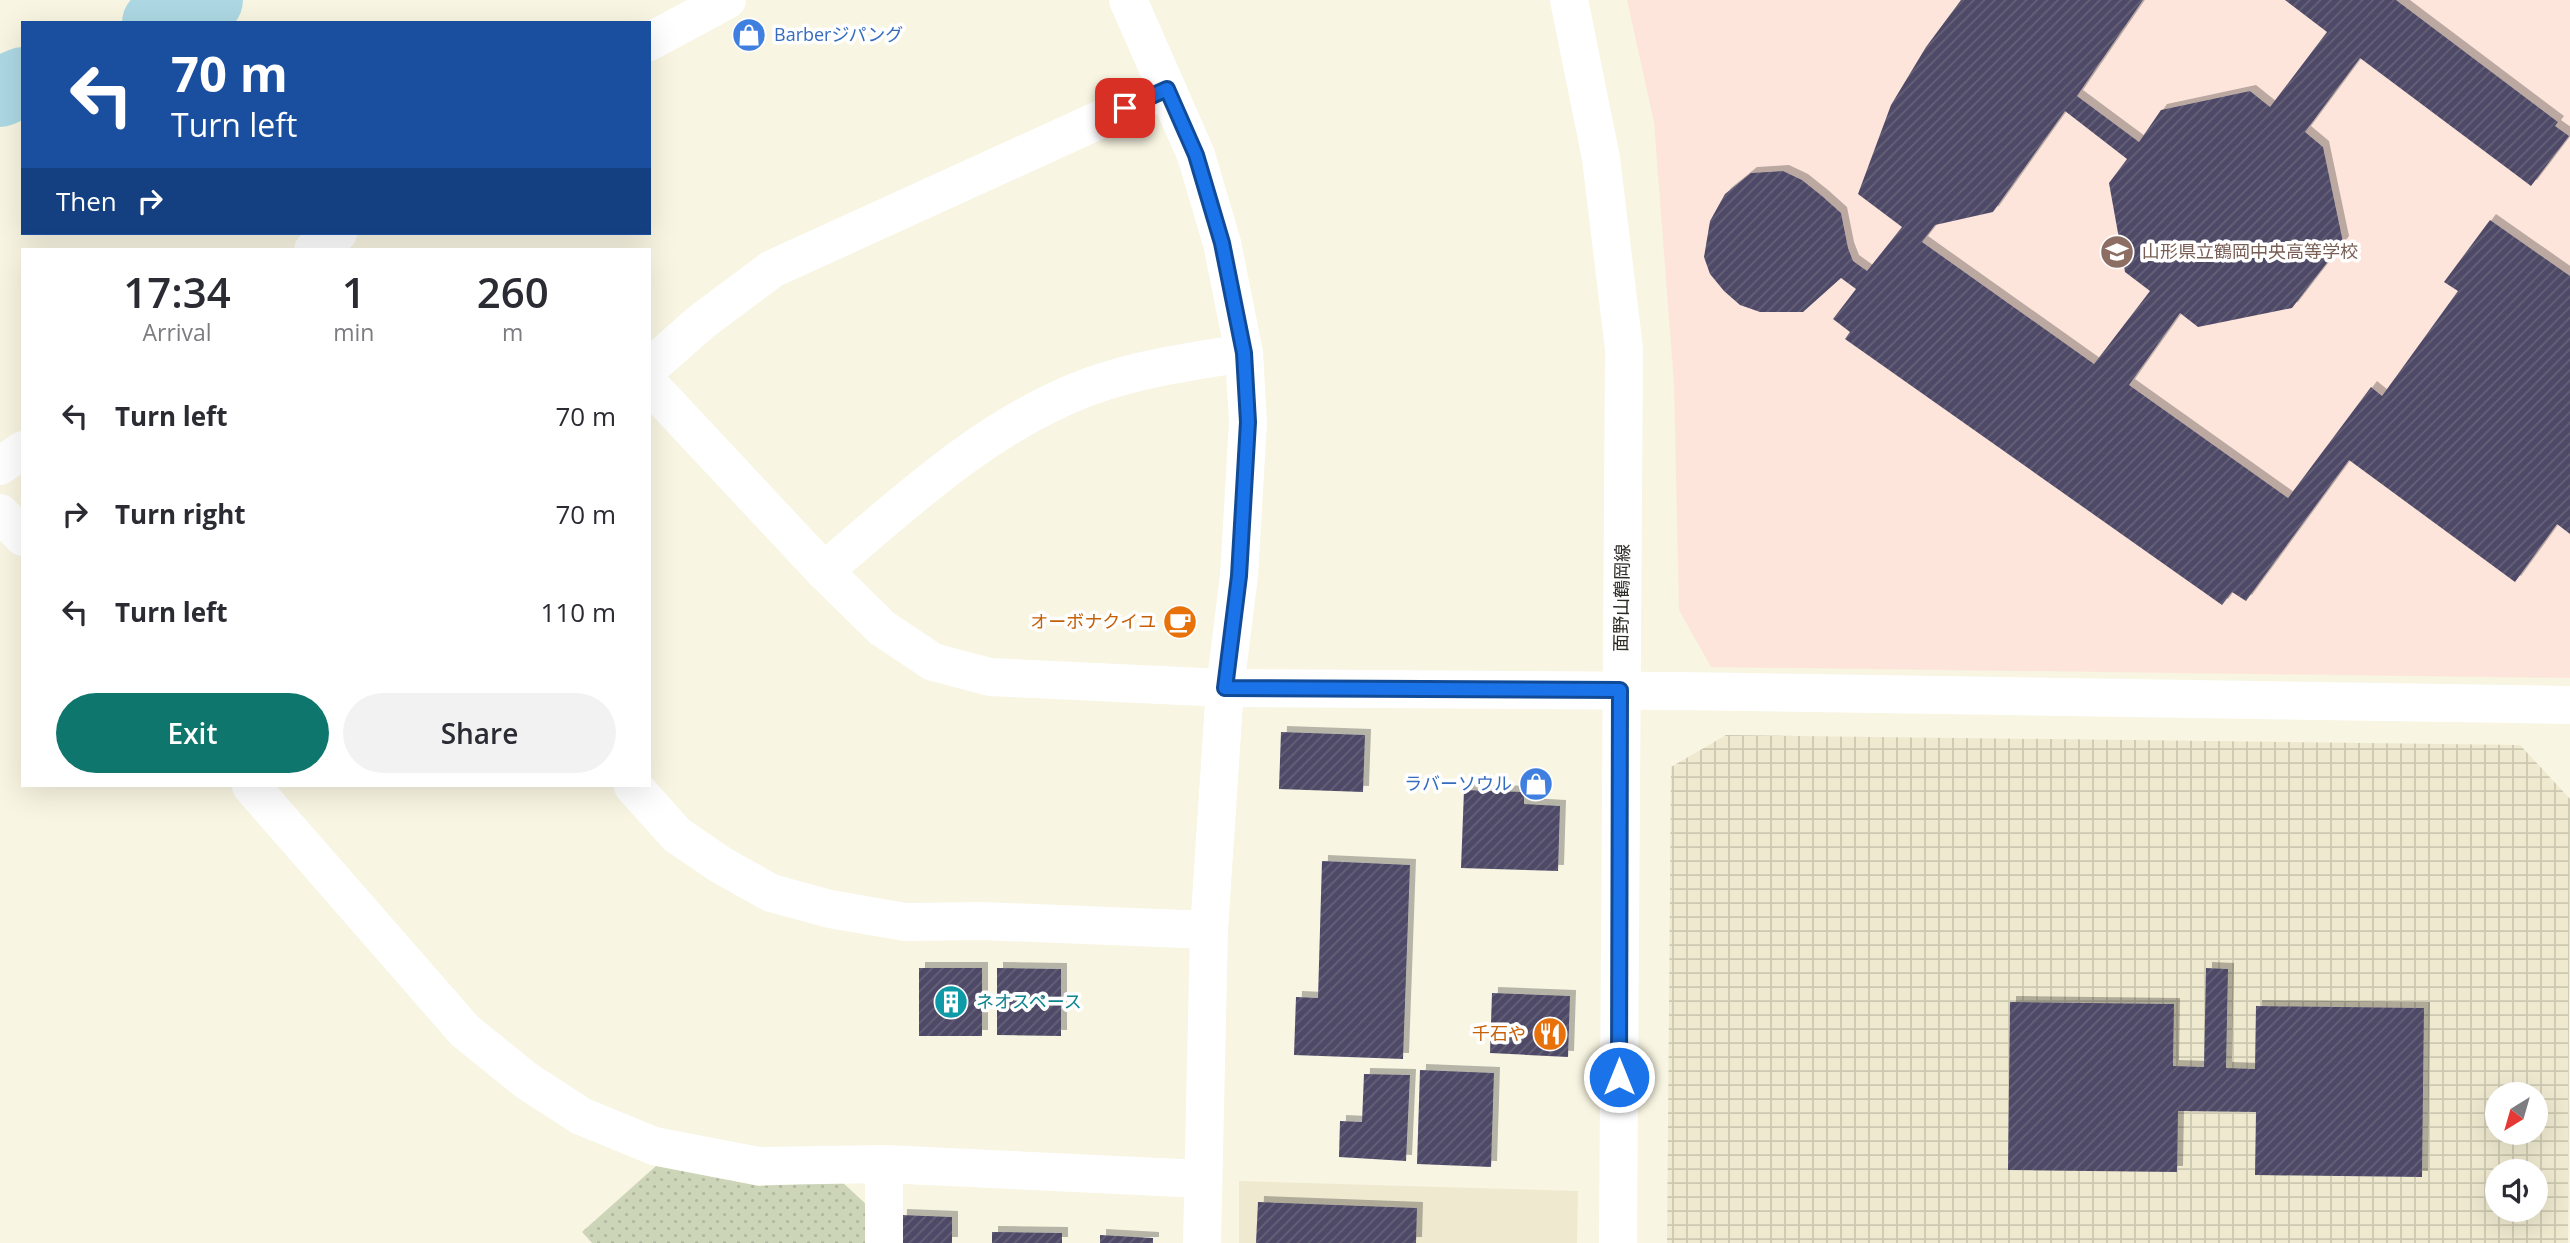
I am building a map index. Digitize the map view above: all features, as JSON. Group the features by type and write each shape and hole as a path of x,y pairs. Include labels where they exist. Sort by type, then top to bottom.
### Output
{"street":[{"path":"651,41 727,0"},
{"path":"1128,0 1200,168 1222,243 1244,353 1248,422 1239,576 1225,688 1209,930 1202,1243"},
{"name":"面野山鶴岡線","path":"1569,0 1601,158 1624,349 1618,1243"},
{"path":"651,366 701,322 772,269 1167,89"},
{"path":"316,248 335,235"},
{"path":"824,571 933,479 1011,424 1088,387 1175,363 1244,353"},
{"path":"651,386 824,571 882,628 933,662 990,677 1225,688 1620,690 2570,705"},
{"path":"0,466 21,451"},
{"path":"0,513 21,535"},
{"path":"252,787 465,1031 527,1081 581,1116 654,1146 758,1166 884,1164 1202,1179"},
{"path":"634,787 677,835 721,865 771,893 830,909 905,922 982,921 1209,930"},
{"path":"884,1164 884,1243"}],"shaded area":[{"name":"山形県立鶴岡中央高等学校","path":"1627,0 2570,0 2570,678 1711,667 1679,610 1674,383 1654,122"},
{"path":"1726,735 2520,745 2570,799 2568,1243 1667,1243 1671,767"},
{"path":"1239,1181 1578,1191 1577,1243 1239,1243"}],"green space":[{"path":"656,1166 759,1186 842,1182 868,1206 866,1243 592,1243 582,1232"}],"building":[{"path":"1961,0 2143,0 2077,96 2139,142 2161,110 2250,91 2270,107 2327,32 2285,0 2396,0 2558,122 2555,126 2569,136 2531,186 2360,58 2305,132 2323,147 2343,242 2292,308 2198,327 2180,313 2129,385 2288,498 2371,387 2382,396 2458,291 2444,282 2490,220 2570,276 2570,534 2557,524 2515,582 2349,460 2246,601 2232,592 2222,605 1845,339 1850,332 1833,319 1856,289 1841,278 1803,312 1760,312 1740,305 1710,274 1704,257 1710,221 1725,194 1751,173 1783,171 1802,180 1822,196 1841,213 1853,261 1867,271 1902,227 1858,194 1891,105 1926,47","holes":["2065,111 2127,159 2109,183 2125,272 2150,291 2094,364 1922,242 1935,225 1993,212"]},
{"path":"1281,732 1365,735 1363,792 1279,789"},
{"path":"1464,790 1524,792 1524,804 1560,806 1558,871 1461,868"},
{"path":"1322,861 1410,865 1403,1059 1294,1055 1296,997 1318,998"},
{"name":"ネオスペース","path":"919,968 982,968 982,1036 919,1036"},
{"path":"997,968 1061,969 1061,1036 997,1035"},
{"path":"2206,968 2228,969 2226,1068 2255,1069 2256,1006 2424,1008 2422,1177 2255,1175 2256,1112 2178,1111 2177,1172 2008,1170 2010,1002 2174,1004 2173,1066 2204,1067"},
{"path":"1492,993 1570,996 1568,1057 1490,1053"},
{"path":"1420,1070 1494,1073 1491,1167 1417,1164"},
{"path":"1364,1074 1410,1075 1406,1161 1339,1157 1340,1121 1362,1122"},
{"path":"1258,1202 1417,1208 1416,1243 1256,1243"},
{"path":"901,1215 952,1217 952,1243 900,1243"},
{"path":"992,1232 1062,1233 1062,1243 992,1243"},
{"path":"1100,1235 1153,1238 1153,1243 1100,1243"}],"waterway":[{"path":"161,21 208,0"},
{"path":"0,92 21,83"}],"place":[{"name":"Barberジパング","path":"749,35"},
{"name":"山形県立鶴岡中央高等学校","path":"2117,252"},
{"name":"オーボナクイユ","path":"1180,622"},
{"name":"ラバーソウル","path":"1536,784"},
{"name":"ネオスペース","path":"951,1002"},
{"name":"千石や","path":"1550,1034"}],"route":[{"path":"1125,108 1167,89 1196,155 1222,243 1244,353 1248,422 1239,576 1225,688 1620,690 1619,1077"}]}
